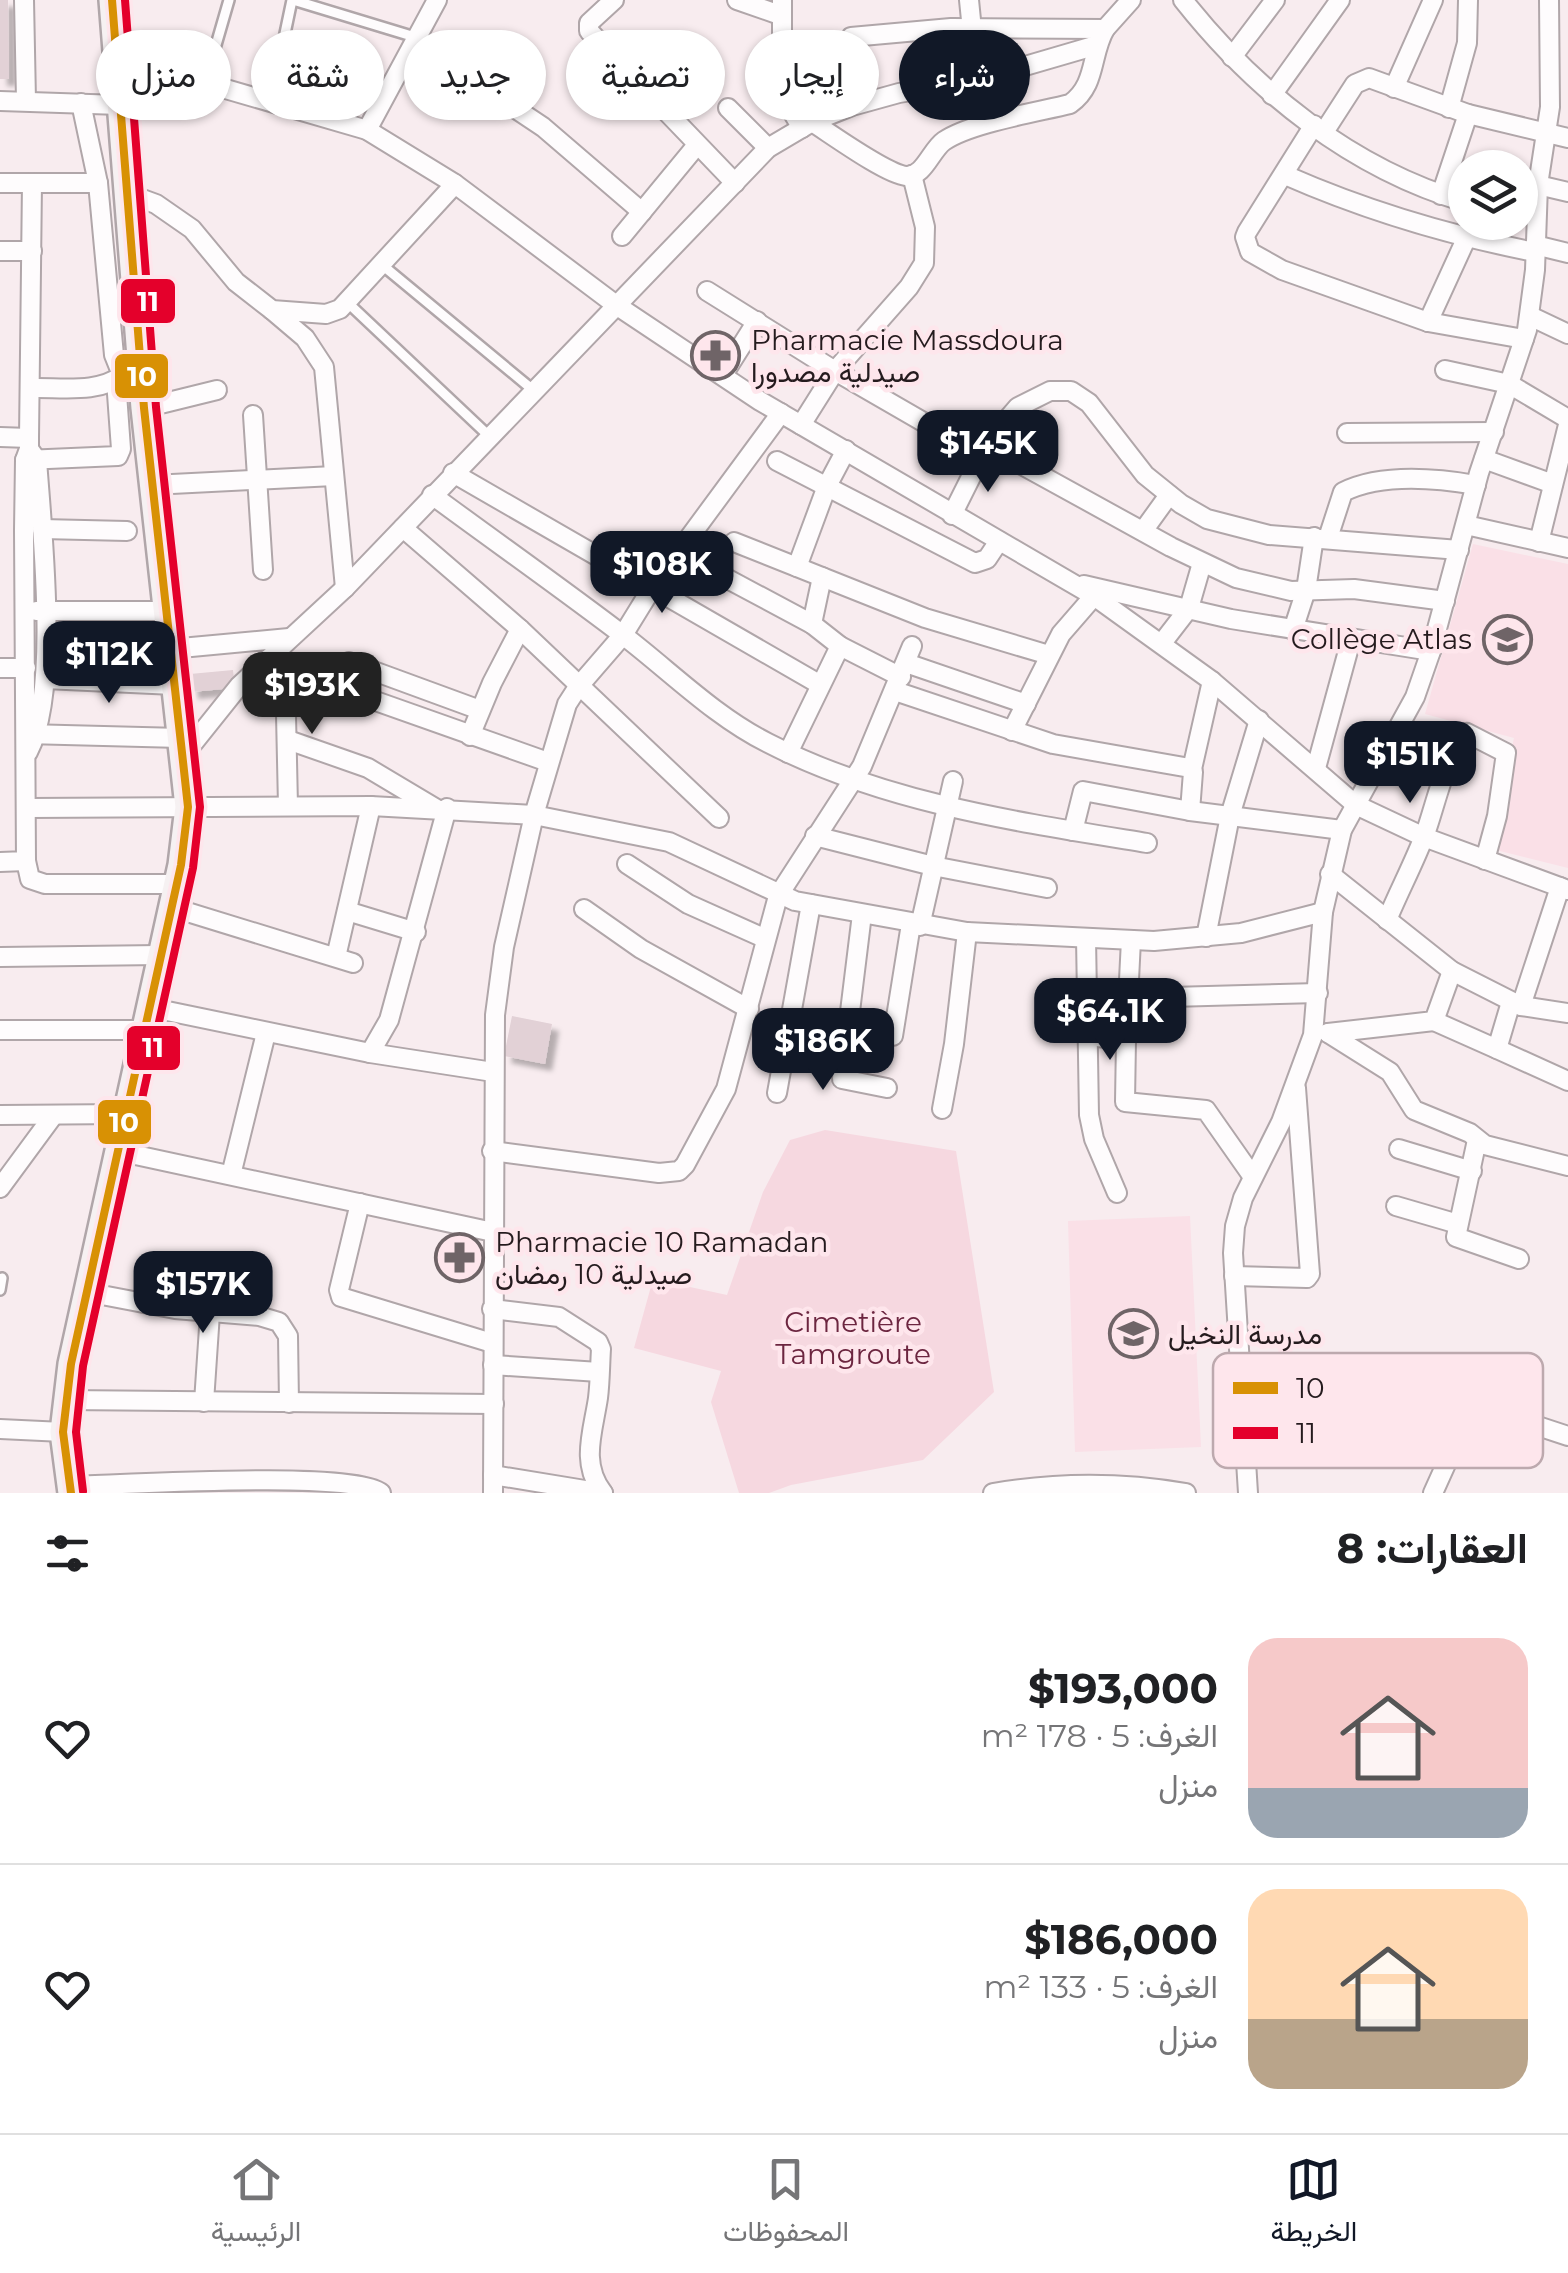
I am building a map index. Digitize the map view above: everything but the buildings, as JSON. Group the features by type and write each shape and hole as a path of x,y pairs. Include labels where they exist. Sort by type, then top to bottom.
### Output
{"street":[{"path":"24,0 26,100"},
{"path":"112,0 114,30"},
{"path":"421,30 437,0"},
{"path":"614,0 590,23 589,31 734,183"},
{"path":"738,0 781,7 782,95 807,125 894,172 912,175 919,172 938,146 959,133 1080,98 1088,88 1101,37 1130,0"},
{"path":"969,0 971,28"},
{"path":"1183,0 1232,57 1272,95 1392,173 1448,197"},
{"path":"1232,57 1275,0"},
{"path":"1272,95 1340,0"},
{"path":"1394,88 1433,0"},
{"path":"1449,108 1467,43 1468,0"},
{"path":"1549,0 1559,53 1538,184 1568,192"},
{"path":"879,35 971,28 1101,37"},
{"path":"1030,62 1101,37"},
{"path":"367,130 404,62"},
{"path":"1524,339 1428,322 1282,270 1250,252 1245,238 1319,129 1358,82 1369,78 1468,114 1568,138"},
{"path":"231,91 367,130 454,184 616,305 781,413 1094,596 1212,681 1356,806 1424,837 1564,888 1497,1049"},
{"path":"30,740 182,747 239,686 345,588 768,148 807,125 899,93"},
{"path":"0,101 96,104"},
{"path":"0,437 30,452 118,456 121,448 119,378 98,183 81,103"},
{"path":"728,108 768,148"},
{"path":"1441,195 1468,114"},
{"path":"121,120 143,402 188,808 185,846 65,1400 63,1432 70,1490 326,1481 374,1488 381,1493"},
{"path":"533,120 642,212"},
{"path":"622,236 697,146"},
{"path":"801,425 835,370 909,288 924,263 926,227 912,175"},
{"path":"1285,175 1366,209 1448,234"},
{"path":"0,183 98,183"},
{"path":"30,740 45,680 35,611 30,452 32,183"},
{"path":"272,310 336,312 454,184"},
{"path":"126,193 156,204 192,229 236,282 305,338 324,367 345,588"},
{"path":"1428,322 1466,240"},
{"path":"1473,240 1568,253"},
{"path":"1239,1353 1235,1226 1253,1177 1281,1122 1295,1080 1321,1034 1318,993 1323,912 1330,874 1342,830 1415,697 1432,651 1476,485 1530,316 1533,240"},
{"path":"0,252 32,251"},
{"path":"708,291 835,370 1202,563 1259,585 1306,590 1354,589 1445,601"},
{"path":"1530,316 1568,334"},
{"path":"723,375 758,321"},
{"path":"1445,370 1509,384 1568,422 1539,542"},
{"path":"32,388 96,386 119,378"},
{"path":"119,378 143,402"},
{"path":"143,402 217,390"},
{"path":"952,515 1004,422 1018,407 1050,391 1071,392 1089,403 1145,475 1194,513 1269,535 1459,550"},
{"path":"603,1493 493,1484 492,1152 495,1015 504,947 548,762 560,721 578,686 623,635 652,588 781,413"},
{"path":"253,415 263,570"},
{"path":"1347,433 1494,432"},
{"path":"797,567 827,486 846,450"},
{"path":"30,452 42,528 26,668 30,740 26,861 30,880 174,896 344,960 347,911 371,806"},
{"path":"1484,459 1553,484"},
{"path":"777,461 975,563 987,559 999,541"},
{"path":"453,472 819,684"},
{"path":"152,486 334,476"},
{"path":"1293,630 1321,538 1344,492 1360,485 1414,480 1476,485"},
{"path":"432,495 623,635 741,728 788,753 854,781 948,807 1147,843"},
{"path":"1143,531 1169,495"},
{"path":"1466,524 1568,548"},
{"path":"42,528 127,532"},
{"path":"402,528 520,629 719,818"},
{"path":"734,542 925,618 1049,656"},
{"path":"1162,643 1189,608 1202,563"},
{"path":"709,568 812,624 840,646 1026,704"},
{"path":"812,624 822,577"},
{"path":"1074,583 1221,617 1432,651"},
{"path":"1012,731 1060,634 1094,596"},
{"path":"35,611 166,611"},
{"path":"470,736 520,629"},
{"path":"170,649 289,638"},
{"path":"1316,768 1351,640"},
{"path":"788,753 840,646"},
{"path":"266,660 548,762"},
{"path":"349,662 480,710"},
{"path":"0,668 26,668"},
{"path":"285,669 288,806"},
{"path":"904,669 1012,731 1078,750 1192,769"},
{"path":"492,1152 659,1173 680,1170 726,1090 778,896 854,781 904,669"},
{"path":"45,680 174,685"},
{"path":"1190,812 1192,769 1212,681"},
{"path":"1206,937 1230,816 1259,720"},
{"path":"1396,732 1452,756"},
{"path":"1387,920 1424,837 1452,756 1467,733 1506,753 1497,816 1485,860"},
{"path":"288,740 368,768 441,808"},
{"path":"846,1034 893,1036 915,925 953,780"},
{"path":"1073,831 1083,791 1190,812 1342,830"},
{"path":"28,808 371,806 534,815 669,842 778,896 966,932 1131,940 1206,937 1265,929 1323,912"},
{"path":"370,1053 389,1020 416,932 441,808"},
{"path":"815,836 933,866 1047,888"},
{"path":"0,862 26,861"},
{"path":"628,864 688,904 764,938"},
{"path":"1330,874 1452,971 1516,1004 1568,1013"},
{"path":"777,1093 811,904"},
{"path":"584,909 641,949 749,1009"},
{"path":"347,911 416,932"},
{"path":"862,914 842,1078 887,1088"},
{"path":"942,1110 954,1044 966,932"},
{"path":"1086,938 1089,1115 1094,1139 1117,1193"},
{"path":"1131,940 1124,1102 1206,1110 1253,1177"},
{"path":"0,957 160,955"},
{"path":"1434,1022 1452,971"},
{"path":"1171,997 1318,993"},
{"path":"0,1030 146,1018 494,1072"},
{"path":"1321,1034 1434,1022 1568,1081"},
{"path":"231,1175 266,1034"},
{"path":"1321,1034 1390,1072 1414,1110 1462,1129 1485,1145 1568,1166"},
{"path":"1087,1036 1126,1040"},
{"path":"1234,1276 1294,1279 1310,1274 1295,1080"},
{"path":"0,1115 125,1114"},
{"path":"0,1188 52,1116"},
{"path":"1477,1140 1455,1234 1458,1240 1519,1260"},
{"path":"1399,1149 1472,1171"},
{"path":"117,1151 493,1232"},
{"path":"360,1203 339,1290 341,1297 492,1342"},
{"path":"1396,1206 1458,1224"},
{"path":"86,1292 279,1322 286,1329 289,1404"},
{"path":"492,1309 558,1317 598,1342 600,1372 588,1451 594,1477 603,1493"},
{"path":"204,1402 210,1312"},
{"path":"493,1365 600,1372"},
{"path":"65,1400 494,1404"},
{"path":"0,1429 63,1432"},
{"path":"1543,1429 1568,1436"},
{"path":"1246,1468 1248,1493"},
{"path":"1433,1493 1444,1468"},
{"path":"992,1493 1139,1489 1186,1493"}],"lane":[{"path":"221,30 230,0"},
{"path":"286,30 293,0 404,34"},
{"path":"381,264 533,390"},
{"path":"347,302 489,436"},
{"path":"0,1290 2,1278"}],"shaded area":[{"name":"Collège Atlas","path":"1473,544 1568,564 1568,868 1488,848 1514,738 1425,714"},
{"name":"مدرسة النخيل","path":"1190,1216 1201,1447 1075,1452 1068,1221"}],"green space":[{"name":"Cimetière Tamgroute","path":"825,1130 956,1151 994,1392 923,1460 791,1485 769,1493 739,1493 711,1402 721,1371 634,1348 653,1279 727,1295 763,1192 790,1140"}],"transit line":[{"name":"10","path":"71,1493 63,1432 71,1364 181,865 188,807 144,408 112,0"},
{"name":"11","path":"83,1491 76,1432 83,1366 193,868 200,807 156,407 125,0"}],"place":[{"name":"Pharmacie Massdoura صيدلية مصدورا","path":"716,356"},
{"name":"Collège Atlas","path":"1507,639"},
{"name":"Pharmacie 10 Ramadan صيدلية 10 رمضان","path":"460,1258"},
{"name":"مدرسة النخيل","path":"1133,1334"}]}
